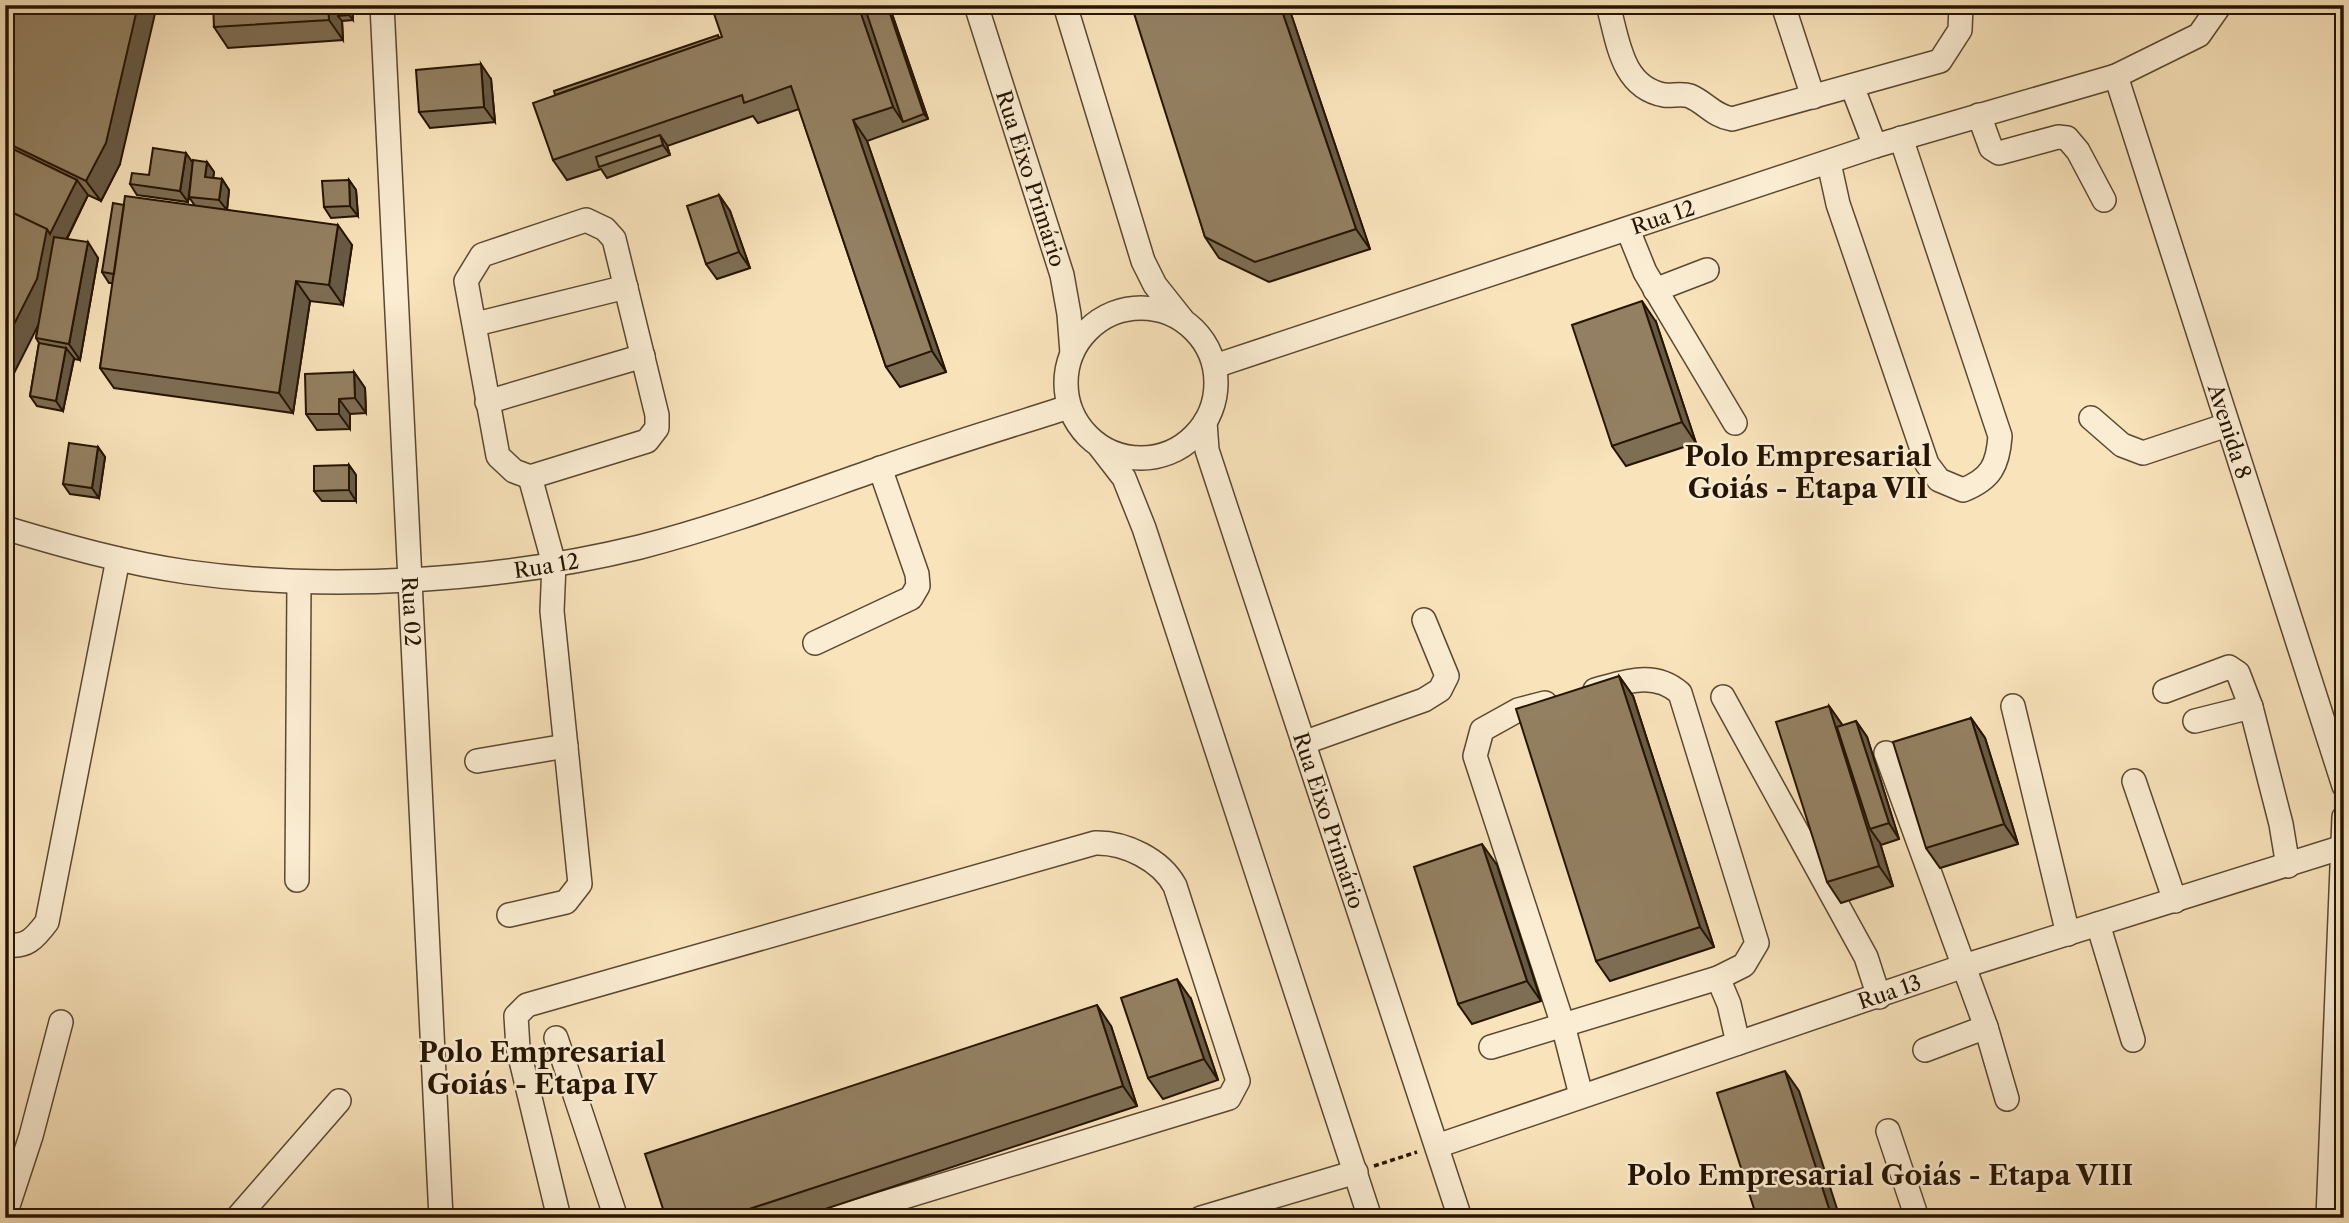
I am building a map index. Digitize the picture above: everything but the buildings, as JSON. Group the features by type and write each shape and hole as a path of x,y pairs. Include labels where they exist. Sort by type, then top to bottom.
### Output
{"street":[{"name":"Rua 02","path":"382,5 441,1218"},
{"name":"Rua Eixo Primário","path":"976,5 1062,275 1072,353"},
{"path":"1065,5 1143,261 1154,285 1203,341 1214,366 1216,385 1213,405 1205,422 1190,441 1169,453 1146,459 1122,456 1100,447"},
{"path":"1608,5 1628,73 1642,87 1664,95 1688,94 1717,116 1732,119 1940,61 1960,30 1961,5"},
{"path":"1783,5 1813,97"},
{"name":"Rua 12","path":"1214,366 1875,146 2116,76 2199,35 2220,5"},
{"name":"Avenida 8","path":"2116,76 2344,786"},
{"path":"1852,86 1875,146"},
{"path":"1979,115 1991,148 1999,153 2059,137 2067,138 2078,151 2104,200"},
{"path":"1829,163 1838,204 1927,464 1940,480 1963,491 1978,484 1998,461 2000,436 1901,138"},
{"path":"586,220 605,229 614,239 657,415 657,428 647,441 530,477 514,471 498,456 475,324 466,281 482,255 586,220"},
{"path":"1628,230 1644,272 1735,423"},
{"path":"1655,289 1707,270"},
{"path":"475,324 626,286"},
{"path":"1184,321 1164,312 1142,308 1120,311 1100,320 1083,335 1072,353 1066,371 1069,408 1087,436 1100,447 1124,478 1144,528 1370,1218"},
{"path":"487,402 643,356"},
{"name":"Rua 12","path":"5,528 118,559 188,572 299,582 410,580 554,564 639,547 723,523 880,468 1069,408"},
{"path":"2091,418 2122,445 2143,453 2227,425"},
{"name":"Rua Eixo Primário","path":"1205,422 1207,450 1460,1218"},
{"path":"815,643 911,598 916,592 917,574 880,468"},
{"path":"509,915 566,902 580,884 552,611 554,564 530,477"},
{"path":"5,944 17,947 34,941 47,922 118,559"},
{"path":"297,880 299,582"},
{"path":"1303,743 1424,700 1440,690 1447,676 1424,620"},
{"path":"2165,691 2229,667 2238,673 2251,707 2281,824 2288,866"},
{"path":"1490,1047 1563,1025 1718,978 1744,965 1757,943 1679,692 1670,684 1642,678 1518,710 1482,730 1475,756 1563,1025 1581,1095"},
{"path":"1723,697 1866,957 1879,997"},
{"path":"2013,706 2068,933"},
{"path":"2195,721 2251,707"},
{"path":"477,761 566,746"},
{"path":"1886,753 1986,1027 2007,1099"},
{"path":"2134,781 2175,901"},
{"path":"2328,1218 2344,817"},
{"path":"559,1218 518,1048 516,1016 527,1005 1095,843 1111,842 1166,869 1175,886 1238,1081 1229,1098 835,1218"},
{"name":"Rua 13","path":"1437,1146 1964,966 2288,866 2343,846"},
{"path":"2098,924 2133,1040"},
{"path":"1718,978 1729,1004 1738,1043"},
{"path":"5,1215 31,1136 61,1022"},
{"path":"1925,1050 1986,1027"},
{"path":"556,1038 616,1218"},
{"path":"237,1218 339,1101"},
{"path":"1888,1131 1917,1218"},
{"path":"1201,1218 1356,1172"}],"path":[{"path":"1356,1172 1437,1146"}],"district":[{"name":"Polo Empresarial Goiás - Etapa VII","path":"1808,472"},
{"name":"Polo Empresarial Goiás - Etapa IV","path":"542,1068"},
{"name":"Polo Empresarial Goiás - Etapa VIII","path":"1880,1175"}]}
